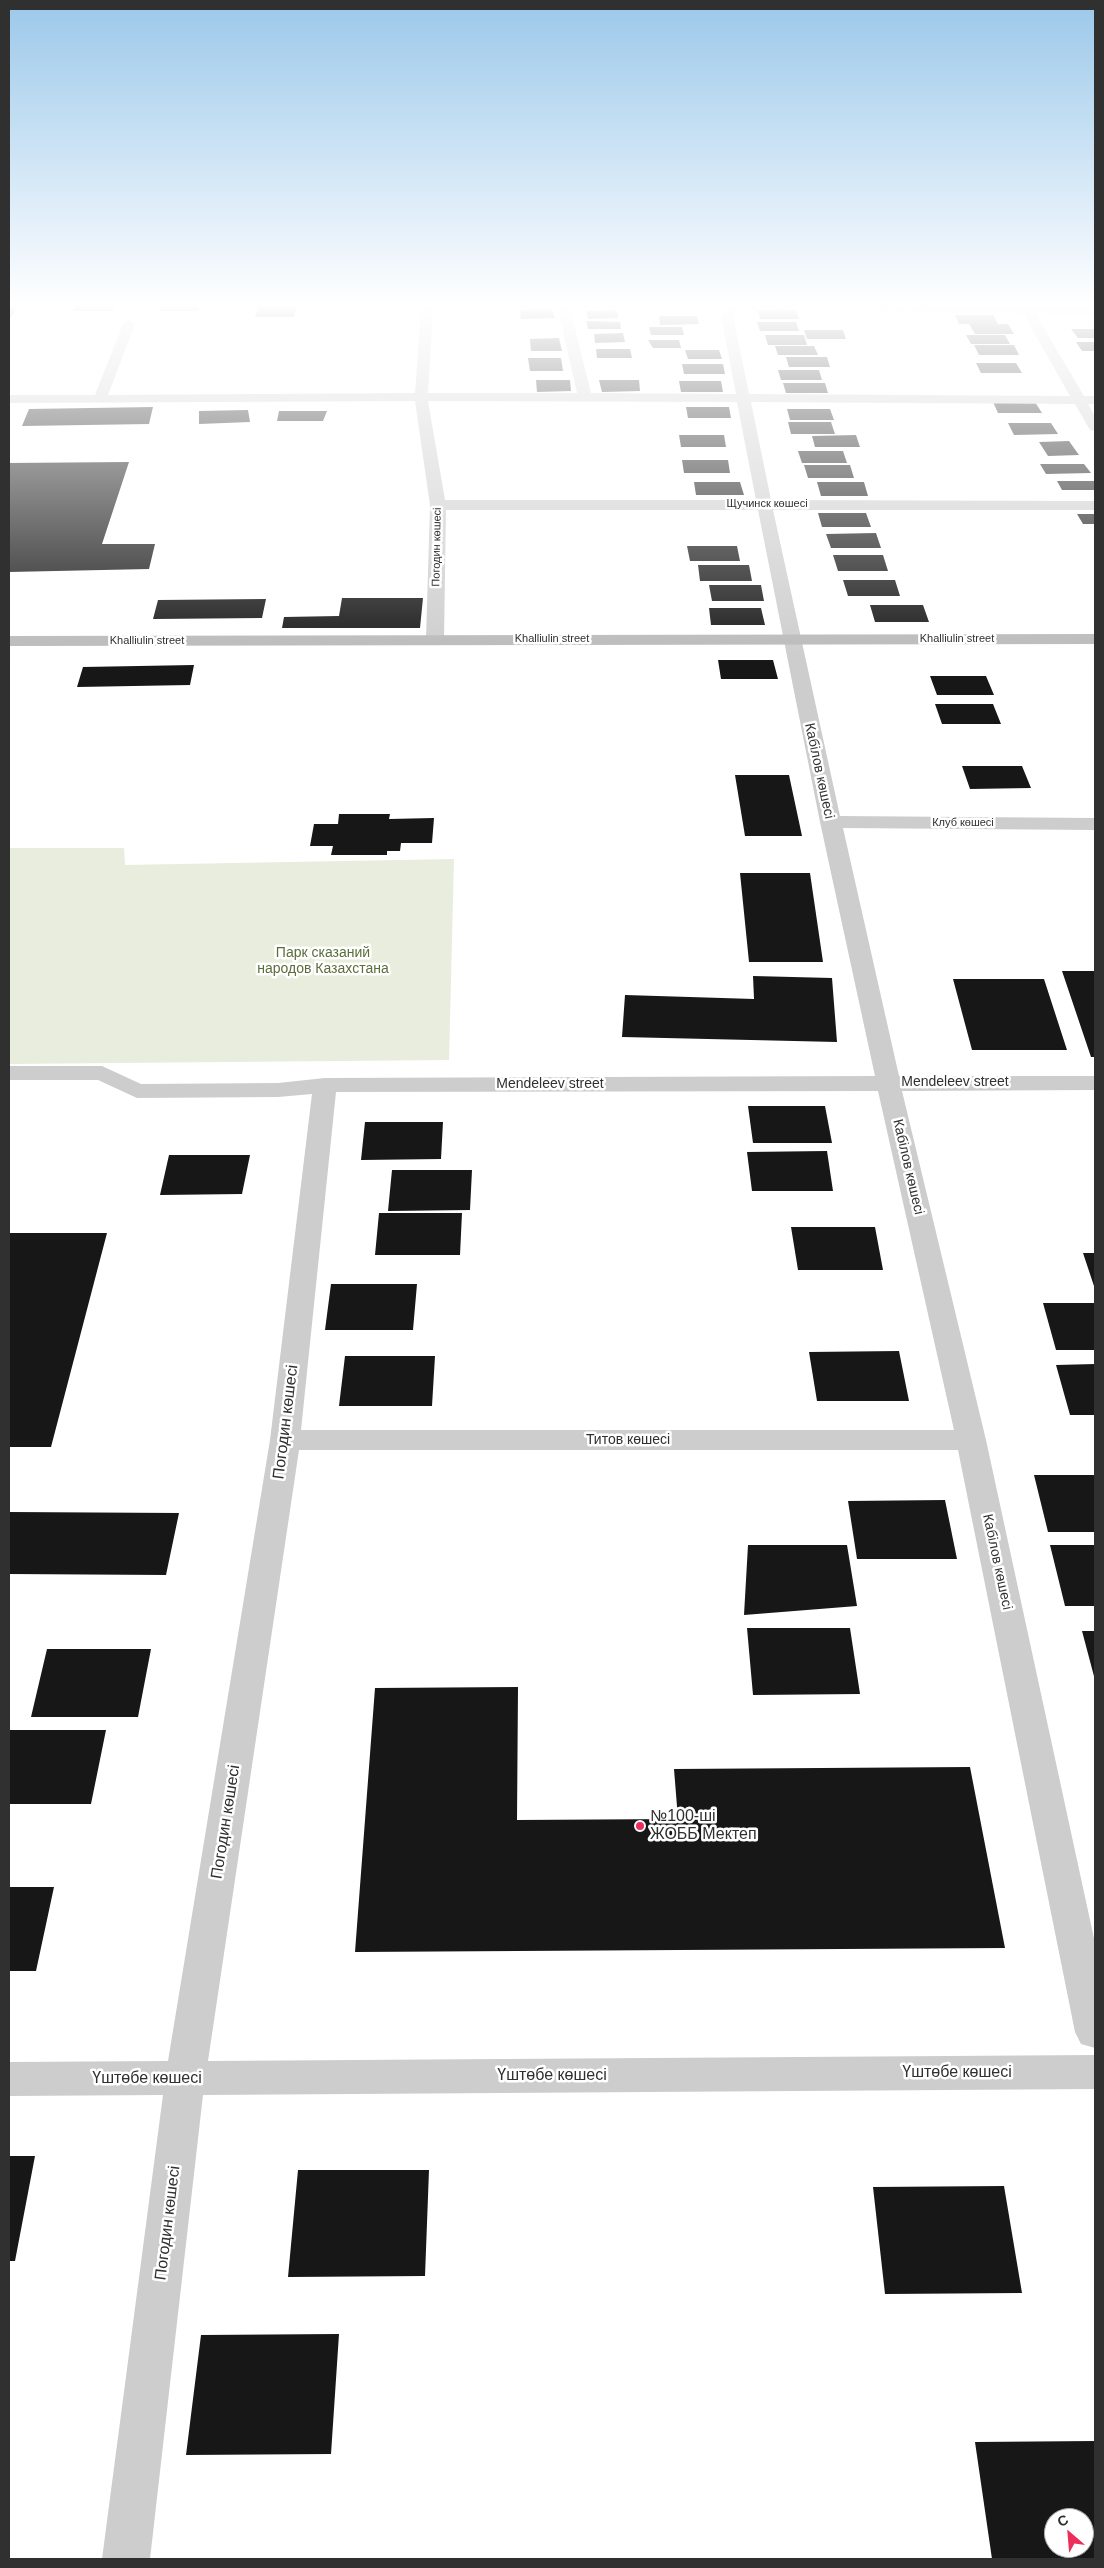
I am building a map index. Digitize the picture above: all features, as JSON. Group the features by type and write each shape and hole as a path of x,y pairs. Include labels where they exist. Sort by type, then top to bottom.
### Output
{"main road":[{"name":"Khalliulin street","path":"9,641 1095,639"}],"street":[{"name":"Погодин көшесі","path":"425,423 438,505 435,639"},
{"name":"Кабілов көшесі","path":"748,423 830,822 971,1440 1095,2032"},
{"name":"Щучинск көшесі","path":"438,505 1095,505"},
{"name":"Клуб көшесі","path":"830,822 1095,824"},
{"name":"Mendeleev street","path":"9,1073 102,1073 137,1091 278,1090 326,1085 1095,1082"},
{"name":"Погодин көшесі","path":"126,2559 185,2079 285,1440 326,1085"},
{"name":"Титов көшесі","path":"285,1440 971,1440"},
{"name":"Үштөбе көшесі","path":"9,2079 1095,2072"}],"green space":[{"name":"Парк сказаний народов Казахстана","path":"9,848 124,848 125,865 454,859 449,1060 9,1064"}],"building":[{"path":"23,423 149,423 149,424 22,426"},
{"path":"199,423 229,423 199,424"},
{"path":"788,423 831,423 835,434 791,434"},
{"path":"1008,423 1051,423 1058,434 1014,435"},
{"path":"679,435 724,435 726,447 681,447"},
{"path":"856,435 860,447 815,447 812,436"},
{"path":"1069,441 1079,455 1048,456 1039,442"},
{"path":"798,451 843,451 847,463 802,463"},
{"path":"682,460 728,460 730,473 684,473"},
{"path":"129,462 102,544 155,544 149,569 9,572 9,463"},
{"path":"1040,464 1084,464 1091,473 1046,474"},
{"path":"804,465 850,465 854,478 808,478"},
{"path":"1057,481 1095,481 1095,490 1062,490"},
{"path":"694,482 740,482 744,495 696,495"},
{"path":"817,482 864,482 868,496 821,496"},
{"path":"818,513 866,513 871,527 822,527"},
{"path":"1077,514 1095,514 1095,524 1083,524"},
{"path":"876,533 881,548 831,548 826,534"},
{"path":"687,546 737,546 740,561 690,561"},
{"path":"833,555 883,555 888,571 838,571"},
{"path":"698,565 749,565 752,581 700,581"},
{"path":"843,580 895,580 900,596 848,596"},
{"path":"709,585 761,585 764,601 712,601"},
{"path":"342,598 423,598 420,628 282,628 284,617 339,616"},
{"path":"266,599 262,618 153,619 158,600"},
{"path":"870,605 923,605 929,622 875,622"},
{"path":"709,608 761,608 765,625 711,625"},
{"path":"718,660 773,660 778,679 721,679"},
{"path":"194,665 190,685 77,687 83,667"},
{"path":"930,676 986,676 994,695 937,695"},
{"path":"935,704 993,704 1001,724 942,724"},
{"path":"962,766 1022,766 1031,788 970,789"},
{"path":"735,775 789,775 802,836 745,836"},
{"path":"339,814 390,814 389,819 434,818 432,843 401,843 400,851 387,851 387,855 331,855 333,846 310,846 314,824 338,824"},
{"path":"740,873 810,873 823,962 749,962"},
{"path":"1062,971 1095,971 1095,1057 1091,1057"},
{"path":"753,976 832,978 837,1042 622,1037 625,995 754,999"},
{"path":"953,979 1044,979 1067,1050 972,1050"},
{"path":"748,1106 825,1106 832,1143 753,1143"},
{"path":"365,1122 443,1122 441,1159 361,1160"},
{"path":"827,1151 833,1191 752,1191 747,1152"},
{"path":"169,1155 250,1155 242,1194 160,1195"},
{"path":"392,1170 472,1170 470,1210 388,1211"},
{"path":"379,1213 462,1213 460,1255 375,1255"},
{"path":"791,1227 875,1227 883,1270 798,1270"},
{"path":"9,1233 107,1233 51,1447 9,1447"},
{"path":"1083,1253 1095,1253 1095,1289"},
{"path":"331,1284 417,1284 413,1330 325,1330"},
{"path":"1043,1303 1095,1303 1095,1350 1056,1350"},
{"path":"899,1351 909,1401 817,1401 809,1352"},
{"path":"345,1356 435,1356 432,1406 339,1406"},
{"path":"1095,1364 1095,1415 1070,1415 1056,1365"},
{"path":"1034,1475 1095,1475 1095,1532 1048,1532"},
{"path":"945,1500 957,1559 857,1559 848,1501"},
{"path":"9,1512 179,1513 166,1575 9,1574"},
{"path":"748,1545 847,1545 857,1606 744,1615"},
{"path":"1050,1545 1095,1545 1095,1606 1065,1606"},
{"path":"747,1628 850,1628 860,1694 753,1695"},
{"path":"1082,1631 1095,1631 1095,1680"},
{"path":"47,1649 151,1649 138,1717 31,1717"},
{"path":"518,1687 517,1820 678,1819 674,1769 970,1767 1005,1948 355,1952 375,1688"},
{"path":"9,1730 106,1730 91,1804 9,1804"},
{"path":"9,1887 54,1887 36,1971 9,1971"},
{"path":"9,2156 35,2156 15,2261 9,2261"},
{"path":"298,2170 429,2170 425,2276 288,2277"},
{"path":"1004,2186 1022,2293 885,2294 873,2187"},
{"path":"339,2334 331,2454 186,2455 201,2335"},
{"path":"1095,2441 1095,2559 992,2559 975,2442"}],"place":[{"name":"№100-ші ЖОББ Мектеп","path":"640,1826"}]}
